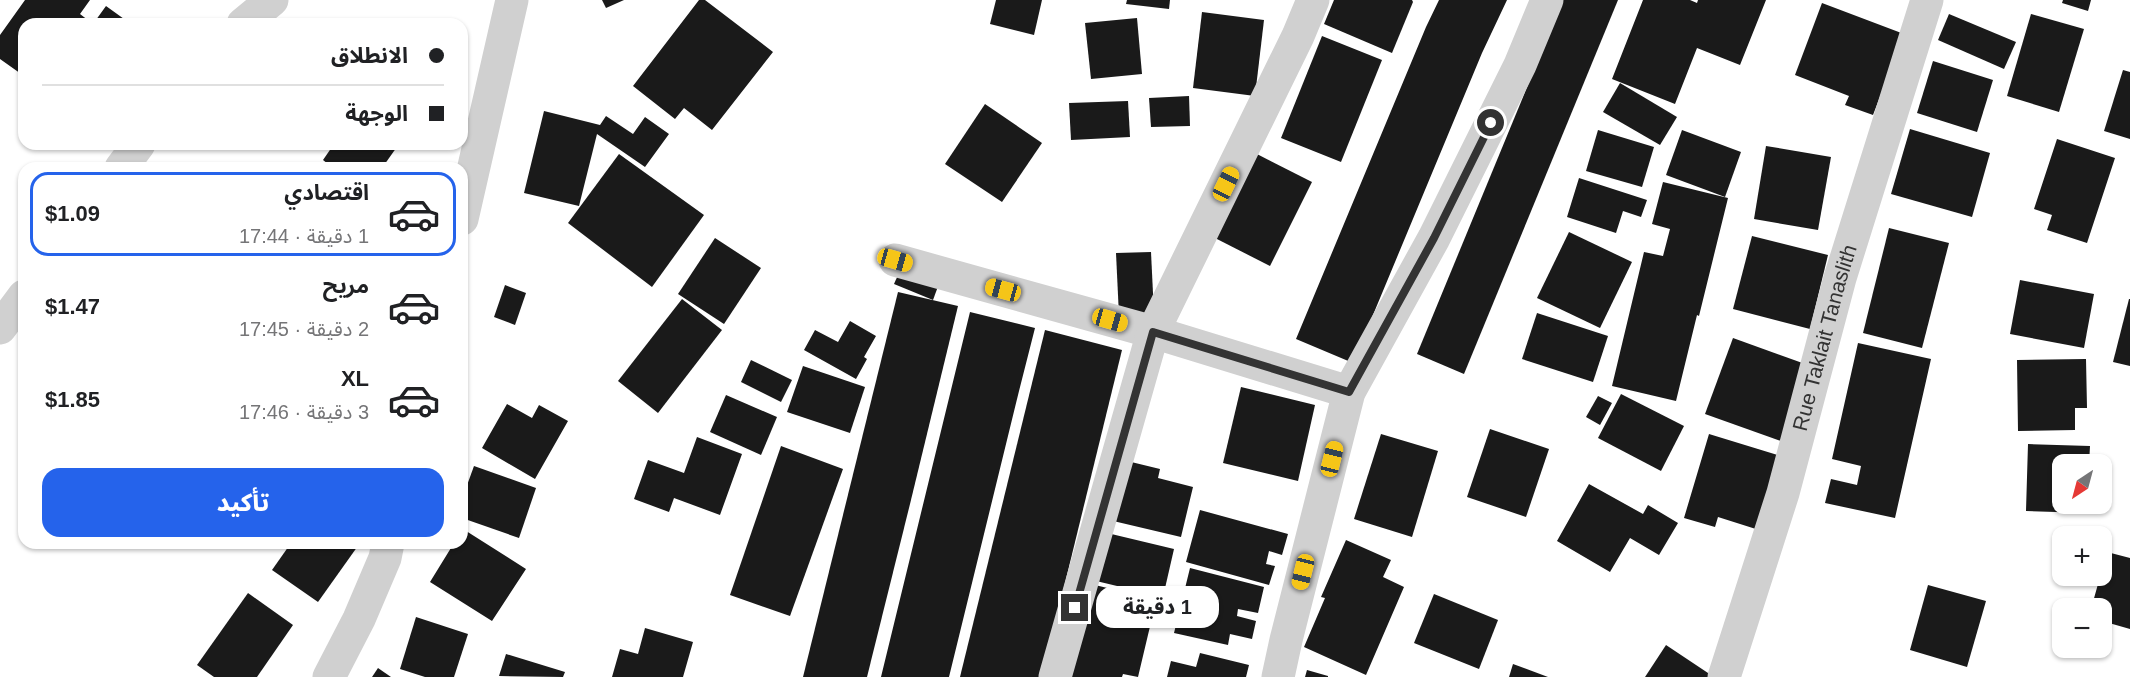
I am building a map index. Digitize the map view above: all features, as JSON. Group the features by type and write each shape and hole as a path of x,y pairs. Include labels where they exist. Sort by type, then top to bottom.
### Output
{"street":[{"path":"250,18 272,0"},
{"path":"468,193 512,0"},
{"path":"1055,677 1153,332 1298,36 1313,0"},
{"path":"1278,677 1349,392 1434,238 1520,65 1547,0"},
{"name":"Rue Taklait Tanaslith","path":"1724,677 1783,493 1840,278 1927,0"},
{"path":"895,260 1153,332 1349,392"},
{"path":"0,328 18,304"},
{"path":"329,677 359,619 387,549"}],"building":[{"path":"25,0 90,0 80,14 85,18 18,18 18,72 0,59 0,35"},
{"path":"602,0 624,0 606,8"},
{"path":"699,0 705,0 773,52 712,130 684,108 675,119 633,86"},
{"path":"996,0 1042,0 1034,35 990,24"},
{"path":"1127,0 1170,0 1169,9 1126,4"},
{"path":"1334,0 1412,0 1413,2 1392,53 1324,24"},
{"path":"1439,0 1507,0 1482,53 1353,363 1296,339"},
{"path":"1563,0 1618,0 1464,374 1417,354"},
{"path":"1643,0 1690,0 1697,3 1698,0 1766,0 1740,65 1697,48 1675,104 1612,79"},
{"path":"2063,0 2091,0 2088,11 2062,3"},
{"path":"1822,3 1904,34 1873,115 1845,105 1849,96 1795,75"},
{"path":"106,6 123,18 97,18"},
{"path":"1202,12 1264,20 1255,96 1193,88"},
{"path":"1949,14 2016,42 2004,69 1938,40"},
{"path":"2031,14 2084,29 2059,112 2007,96"},
{"path":"1137,18 1142,74 1091,79 1085,23"},
{"path":"1322,36 1382,60 1341,162 1281,138"},
{"path":"1933,61 1993,80 1977,132 1917,113"},
{"path":"2123,70 2130,72 2130,139 2104,131"},
{"path":"1620,83 1677,117 1660,145 1603,112"},
{"path":"1189,96 1190,126 1151,127 1149,98"},
{"path":"1128,101 1130,137 1071,140 1069,103"},
{"path":"985,104 1042,143 1002,202 945,164"},
{"path":"544,111 600,125 606,116 633,134 645,117 669,134 645,167 597,134 579,206 524,193"},
{"path":"1910,129 1990,153 1972,217 1891,194"},
{"path":"1598,130 1654,147 1642,187 1586,171"},
{"path":"1682,130 1741,152 1725,197 1666,175"},
{"path":"2057,139 2115,158 2087,243 2047,230 2052,215 2034,209"},
{"path":"1766,146 1831,157 1818,230 1754,219"},
{"path":"330,150 395,150 386,162 326,162 323,160"},
{"path":"1255,153 1312,182 1270,266 1213,237"},
{"path":"619,154 704,215 652,287 568,223"},
{"path":"1579,178 1647,200 1641,217 1623,211 1616,233 1567,217"},
{"path":"1663,182 1728,198 1676,401 1612,386 1644,252 1663,256 1670,229 1652,224"},
{"path":"1889,228 1949,243 1922,348 1863,333"},
{"path":"1569,232 1632,262 1600,328 1537,298"},
{"path":"1752,236 1828,255 1810,329 1733,309"},
{"path":"715,238 761,268 724,324 678,294"},
{"path":"1151,252 1154,314 1119,316 1116,253"},
{"path":"902,266 940,281 933,300 894,284"},
{"path":"2020,280 2094,294 2084,348 2010,334"},
{"path":"505,285 526,293 515,325 494,317"},
{"path":"898,292 958,306 910,504 867,677 803,677"},
{"path":"682,299 722,330 658,413 618,381"},
{"path":"2130,299 2130,366 2113,362"},
{"path":"970,312 1035,328 949,677 881,677"},
{"path":"1537,313 1608,336 1593,382 1522,359"},
{"path":"850,321 876,336 864,357 867,359 856,379 804,350 815,330 838,342"},
{"path":"1045,330 1122,350 1042,677 960,677"},
{"path":"1733,338 1808,365 1781,441 1705,414"},
{"path":"1858,343 1931,359 1895,518 1825,503 1831,479 1857,485 1861,466 1832,459"},
{"path":"2086,359 2087,408 2075,408 2075,430 2018,431 2017,360"},
{"path":"751,360 792,380 781,402 741,382"},
{"path":"803,366 865,387 850,433 787,412"},
{"path":"1241,387 1315,405 1298,481 1223,463"},
{"path":"1621,394 1684,426 1661,471 1598,438"},
{"path":"726,395 777,417 761,455 710,432"},
{"path":"1598,396 1612,403 1600,425 1586,417"},
{"path":"507,404 532,418 539,405 568,421 535,479 482,448"},
{"path":"1490,429 1549,449 1526,517 1467,497"},
{"path":"1381,434 1438,451 1412,537 1354,519"},
{"path":"1709,434 1781,456 1759,530 1718,517 1715,527 1684,518"},
{"path":"697,437 742,454 720,515 674,498 669,512 634,499 648,460 684,473"},
{"path":"2028,444 2090,446 2090,454 2052,454 2052,512 2026,511"},
{"path":"781,446 843,469 790,616 730,595"},
{"path":"1123,460 1160,469 1158,478 1193,487 1181,537 1109,520"},
{"path":"474,466 536,488 519,538 468,520 468,482"},
{"path":"1589,484 1643,514 1648,505 1678,523 1659,555 1630,538 1610,572 1557,541"},
{"path":"1200,510 1288,534 1282,555 1269,551 1266,564 1275,566 1269,585 1186,562"},
{"path":"468,532 526,569 492,621 430,582 450,549 468,549"},
{"path":"1103,532 1174,549 1163,597 1092,580"},
{"path":"1346,540 1391,560 1383,577 1404,587 1366,675 1304,647 1325,598 1321,597"},
{"path":"287,549 356,549 318,602 272,570"},
{"path":"2112,553 2130,558 2130,629 2112,624 2112,598 2094,598 2097,586 2112,586"},
{"path":"1190,568 1264,587 1258,613 1238,609 1237,616 1256,621 1252,639 1230,634 1228,645 1174,633"},
{"path":"1087,583 1156,600 1153,610 1120,602 1118,610 1152,618 1138,677 1123,674 1122,677 1065,677"},
{"path":"1928,585 1986,601 1967,667 1910,650"},
{"path":"248,593 293,625 257,677 214,677 197,665"},
{"path":"1434,594 1498,620 1479,669 1414,643"},
{"path":"416,617 468,634 454,677 425,677 400,669"},
{"path":"645,628 693,642 683,677 612,677 620,649 638,654"},
{"path":"1666,645 1714,677 1645,677"},
{"path":"1200,653 1249,665 1246,677 1167,677 1171,661 1196,667"},
{"path":"506,654 565,672 563,677 499,676"},
{"path":"1513,664 1548,677 1509,677"},
{"path":"378,668 391,677 372,677"},
{"path":"1307,670 1328,676 1328,677 1305,677"}],"route":[{"path":"1075,608 1153,332 1349,392 1434,238 1491,123"}]}
